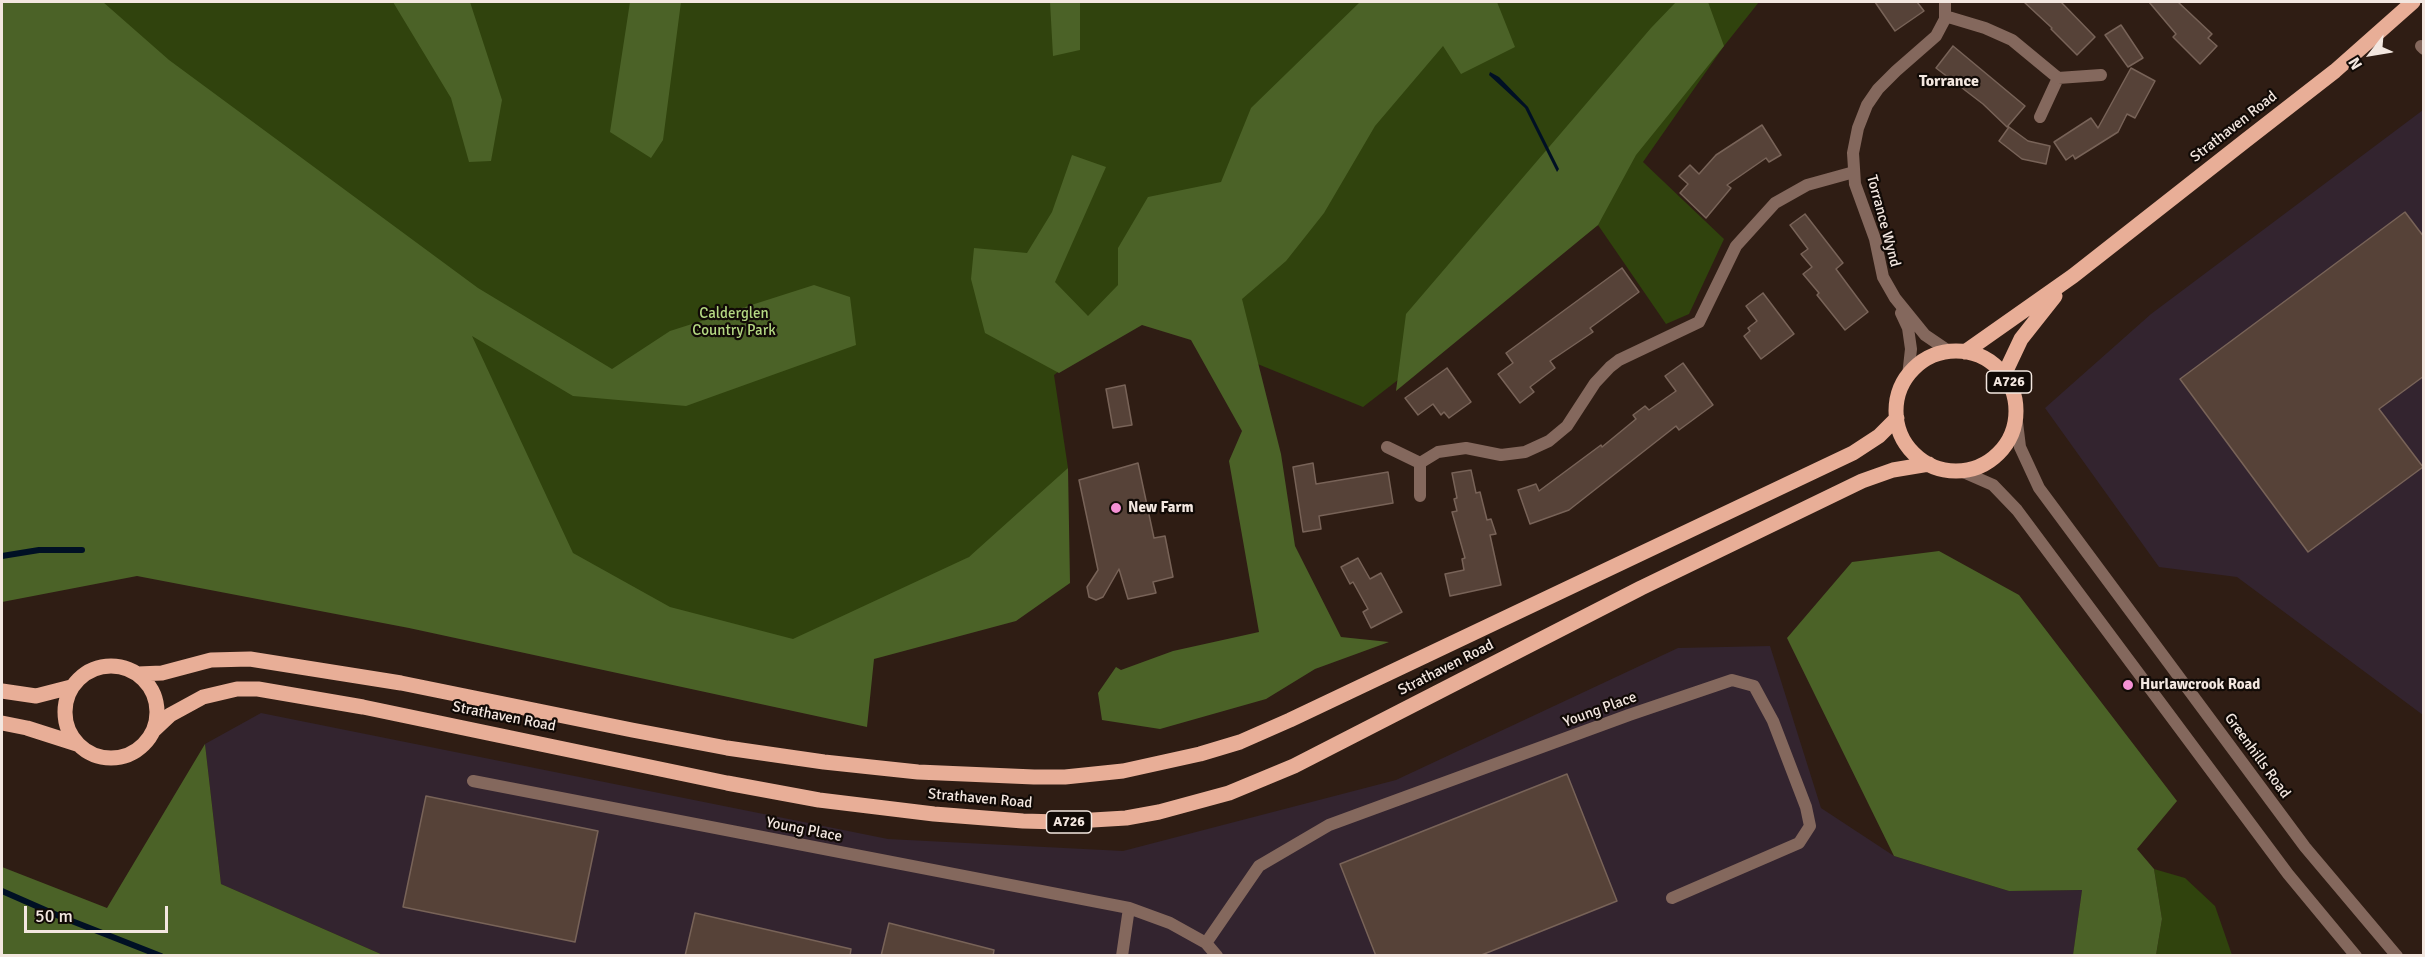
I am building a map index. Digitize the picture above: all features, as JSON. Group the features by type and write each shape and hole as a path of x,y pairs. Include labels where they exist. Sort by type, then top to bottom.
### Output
{"main road":[{"name":"Strathaven Road","path":"1958,352 2073,276 2335,70 2413,2"},
{"name":"Strathaven Road","path":"2004,375 2021,339 2073,276"},
{"name":"A726","path":"1908,376 1919,364 1934,356 1958,352 1987,360 2004,375 2011,387 2016,414 2012,435 1999,453 1982,465 1961,471 1944,470 1929,464"},
{"path":"1908,376 1899,396 1897,418 1911,449 1929,464"},
{"name":"Strathaven Road","path":"138,674 162,673 211,660 250,659 401,683 653,734 824,762 960,775 1065,777 1123,771 1200,754 1240,742 1290,720 1853,453 1879,436 1897,418"},
{"name":"Strathaven Road","path":"154,730 170,715 203,697 237,689 258,689 363,707 819,800 1023,822 1126,818 1160,812 1229,793 1294,766 1641,588 1862,481 1893,470 1929,464"},
{"path":"109,665 124,667 138,674 149,685 155,699 157,714 154,730 145,743 133,753 119,758 104,758 89,753 77,744 68,731 64,717 65,701 71,687 81,676 94,668 109,665"},
{"path":"2,691 36,696 71,687"},
{"path":"2,723 27,728 77,744"}],"street":[{"path":"1945,2 1945,16 1985,28 2012,40 2058,78 2101,75"},
{"name":"Torrance Wynd","path":"1908,376 1911,349 1908,328 1883,277 1875,239 1855,184 1853,153 1858,128 1867,105 1884,83 1936,36 1945,16"},
{"path":"2040,117 2058,78"},
{"path":"1420,463 1438,452 1453,448 1466,448 1501,455 1525,452 1549,441 1567,426 1595,383 1619,360 1699,322 1736,246 1775,203 1807,184 1854,172"},
{"name":"Torrance Wynd","path":"1895,298 1925,334 1958,352"},
{"name":"Greenhills Road","path":"2016,414 2020,447 2039,488 2305,847 2397,956"},
{"path":"1387,447 1420,463"},
{"path":"1420,463 1420,496"},
{"path":"1961,471 1993,485 2017,510 2288,874 2356,956"},
{"name":"Young Place","path":"1206,943 1259,866 1329,825 1629,715 1732,680 1754,686 1773,721 1806,807 1810,826 1799,843 1672,898"},
{"name":"Young Place","path":"473,781 1129,908 1170,923 1206,943 1217,956"},
{"path":"1122,956 1129,908"}],"shaded area":[{"path":"2423,110 2423,715 2237,577 2159,567 2045,408 2151,314"},
{"path":"1770,646 1821,808 1894,856 2009,891 2082,890 2073,956 383,955 221,884 205,744 261,713 888,839 1123,851 1396,780 1678,648"}],"green space":[{"name":"Calderglen Country Park","path":"2,2 1759,2 1724,46 1643,162 1724,239 1689,314 1666,324 1598,225 1363,407 1135,314 1054,375 1068,468 1055,483 983,548 807,662 152,546"},
{"path":"2,2 103,2 169,60 478,288 612,369 670,331 814,285 850,297 856,345 686,406 573,396 472,336 573,553 670,607 793,639 969,557 1068,468 1070,583 1016,621 874,659 867,727 409,628 137,576 2,602"},
{"path":"393,2 470,2 502,100 491,161 469,162 451,98"},
{"path":"630,2 681,2 663,140 651,158 610,132"},
{"path":"1050,2 1080,2 1080,50 1053,56"},
{"path":"1360,2 1497,2 1515,47 1461,74 1443,46 1375,126 1324,213 1286,261 1242,299 1281,454 1295,546 1341,637 1389,642 1315,669 1266,699 1160,729 1102,720 1098,693 1116,667 1121,670 1173,651 1259,632 1229,461 1242,431 1191,340 1142,325 1059,373 985,333 971,279 974,248 1027,253 1052,212 1072,155 1106,167 1055,282 1088,316 1118,285 1118,248 1148,197 1221,182 1251,108"},
{"path":"1676,2 1708,2 1724,46 1636,155 1598,225 1396,391 1406,314 1651,28"},
{"path":"1939,551 2019,595 2177,801 2137,849 2154,869 2162,919 2156,955 2073,955 2082,890 2009,891 1894,856 1787,638 1852,562"},
{"path":"205,744 221,884 383,955 2,954 2,867 107,908"},
{"path":"2154,869 2185,878 2215,906 2232,955 2156,955 2162,919"}],"water":[{"path":"1490,72 1499,77 1528,107 1559,169 1557,172 1525,108 1489,75"}],"building":[{"path":"1875,2 1917,2 1924,11 1895,31"},
{"path":"2024,2 2061,2 2095,37 2077,55"},
{"path":"2149,2 2178,2 2212,34 2208,38 2217,46 2200,64 2173,37 2176,34"},
{"path":"2121,25 2143,58 2128,67 2105,35"},
{"path":"1953,46 2025,106 2007,127 1983,104 1936,68"},
{"path":"2131,68 2155,81 2135,118 2127,114 2118,132 2075,159 2073,155 2066,160 2054,142 2091,118 2098,128"},
{"path":"1762,125 1781,155 1769,162 1766,158 1727,185 1731,188 1706,218 1680,193 1688,184 1679,176 1690,165 1699,174 1716,155"},
{"path":"2009,127 2028,141 2050,146 2046,164 2022,159 1999,141"},
{"path":"2405,212 2424,237 2424,376 2379,409 2423,467 2308,552 2180,379"},
{"path":"1805,214 1843,263 1836,269 1868,312 1845,330 1803,274 1812,267 1801,254 1808,249 1790,225"},
{"path":"1622,268 1639,292 1590,328 1593,332 1550,361 1555,368 1530,387 1534,392 1520,403 1498,374 1513,363 1506,353"},
{"path":"1763,293 1794,334 1761,359 1744,336 1750,331 1748,328 1757,321 1746,306"},
{"path":"1683,363 1713,405 1679,430 1676,426 1569,510 1530,524 1518,490 1536,484 1539,491 1601,445 1602,447 1636,419 1633,415 1645,406 1649,410 1676,391 1665,376"},
{"path":"1447,368 1471,402 1449,418 1444,412 1441,415 1433,404 1418,415 1405,398"},
{"path":"1125,385 1132,425 1113,428 1106,389"},
{"name":"New Farm","path":"1138,463 1154,538 1165,536 1173,577 1153,582 1156,593 1128,599 1119,569 1103,597 1096,600 1089,597 1087,587 1098,570 1079,480"},
{"path":"1313,463 1316,484 1388,472 1393,503 1319,516 1321,529 1303,532 1293,467"},
{"path":"1471,470 1476,493 1480,492 1487,520 1491,519 1496,534 1490,535 1501,585 1450,596 1445,574 1464,570 1462,559 1465,558 1452,512 1457,511 1454,499 1457,498 1452,473"},
{"path":"1358,558 1370,579 1381,573 1402,612 1371,628 1363,612 1368,609 1353,582 1350,584 1341,567"},
{"path":"1567,774 1617,901 1479,956 1376,956 1340,864"},
{"path":"426,796 598,831 575,942 403,907"},
{"path":"695,913 851,949 850,956 685,956"},
{"path":"889,923 994,950 993,956 881,956"}],"waterway":[{"path":"2,556 39,550 82,550"},
{"path":"2,891 161,956"}],"place":[{"name":"New Farm","path":"1116,508"},
{"name":"Hurlawcrook Road","path":"2128,685"}],"district":[{"name":"Torrance","path":"1949,82"}]}
